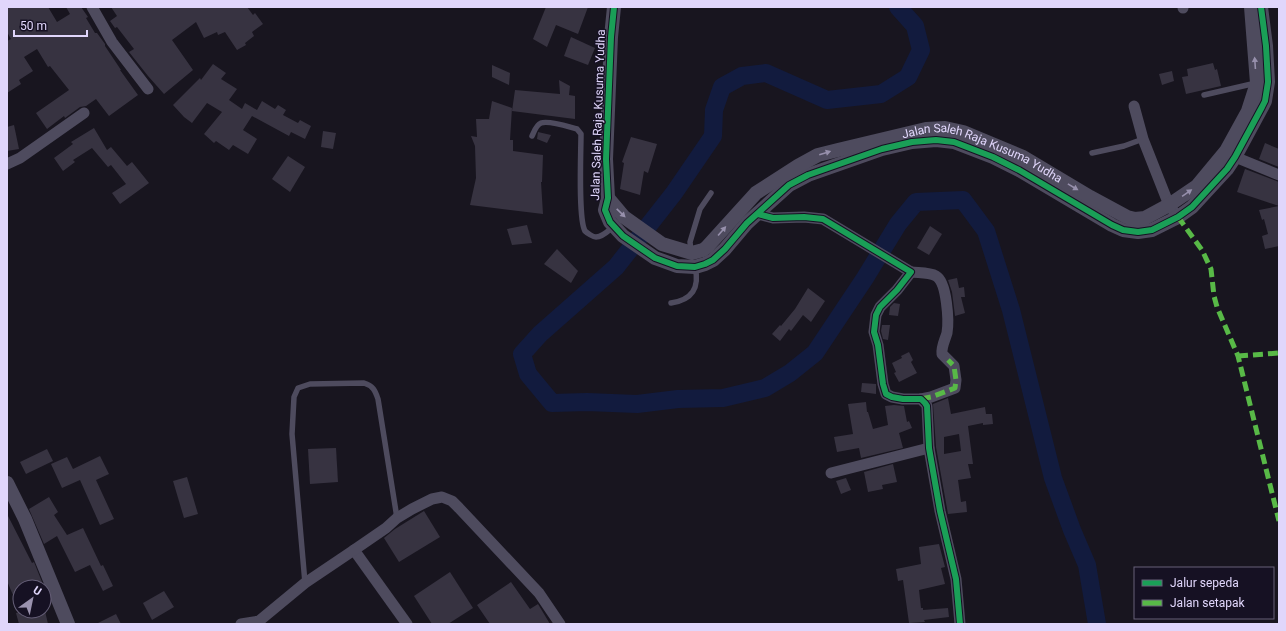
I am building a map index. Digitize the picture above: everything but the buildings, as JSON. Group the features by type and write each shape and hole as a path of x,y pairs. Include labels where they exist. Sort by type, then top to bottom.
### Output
{"street":[{"path":"92,7 112,42 148,90"},
{"name":"Jalan Saleh Raja Kusuma Yudha","path":"614,7 611,38 606,159 608,198 605,210 606,214 623,236 655,258 677,266 695,267 713,260 726,249 747,223 789,185 808,175 882,149 912,142 936,140 954,142 993,157 1019,170 1112,225 1124,230 1138,232 1152,230 1178,217 1192,207 1227,169 1236,156 1256,105 1257,83 1251,7"},
{"name":"Jalan Saleh Raja Kusuma Yudha","path":"608,198 616,209 636,226 662,244 692,253 703,250 707,247 756,193 818,155 926,129 945,128 963,132 1023,157 1127,217 1135,219 1145,218 1169,205 1197,186 1226,151 1248,111 1265,100 1268,82 1266,46 1261,7"},
{"path":"1134,106 1143,139 1169,205 1178,217"},
{"path":"7,164 20,158 84,113"},
{"path":"1236,156 1279,175"},
{"path":"758,214 773,218 804,217 824,219 911,272 936,276 940,280 943,286 946,305 947,325 942,351 943,356 954,366 956,380 955,388 921,399 903,399 886,394 883,384 878,345 874,332 876,315 880,307 897,290 911,272"},
{"path":"921,399 927,406 929,448 940,512 956,579 960,624"},
{"path":"831,473 929,448"},
{"path":"7,483 25,519 68,624"},
{"path":"241,624 260,622 305,582 386,528 397,518 432,499 442,497 452,501 539,593 560,624"},
{"path":"354,550 407,624"}],"lane":[{"path":"1204,95 1257,83"},
{"path":"532,136 541,123 548,122 577,128 580,130 582,213 585,231 596,237 601,236 614,226"},
{"path":"1092,153 1124,146 1143,139"},
{"path":"671,303 682,301 693,293 698,278 690,242 700,209 711,192"},
{"path":"305,582 292,434 294,397 298,388 310,384 364,383 375,389 378,398 397,518"}],"waterway":[{"path":"898,7 915,26 921,50 908,77 881,94 827,100 766,73 742,76 722,87 714,110 713,136 674,193 616,267 540,334 522,354 528,374 552,403 587,402 637,404 678,399 723,398 765,388 790,373 815,353 865,278 898,224 916,202 963,200 986,231 1011,310 1053,478 1072,530 1087,565 1097,624"}],"marked path":[{"path":"1178,217 1202,250 1211,269 1214,296 1217,307 1238,356 1279,521"},
{"path":"1238,356 1279,353"},
{"path":"921,399 955,388 956,380 954,366 948,360"}],"cycle path":[{"path":"614,7 611,37 606,159 608,198 605,210 610,222 623,236 655,258 677,266 695,267 713,260 725,249 747,223 789,185 808,175 882,149 912,142 936,140 954,142 993,157 1019,170 1123,230 1138,232 1152,230 1178,217 1192,207 1227,169 1265,101 1268,82 1266,46 1261,7"},
{"path":"758,214 773,218 804,217 823,219 911,272 897,290 880,307 876,315 874,332 878,345 883,384 886,394 903,399 921,399 927,406 929,448 940,511 956,579 960,624"}]}
